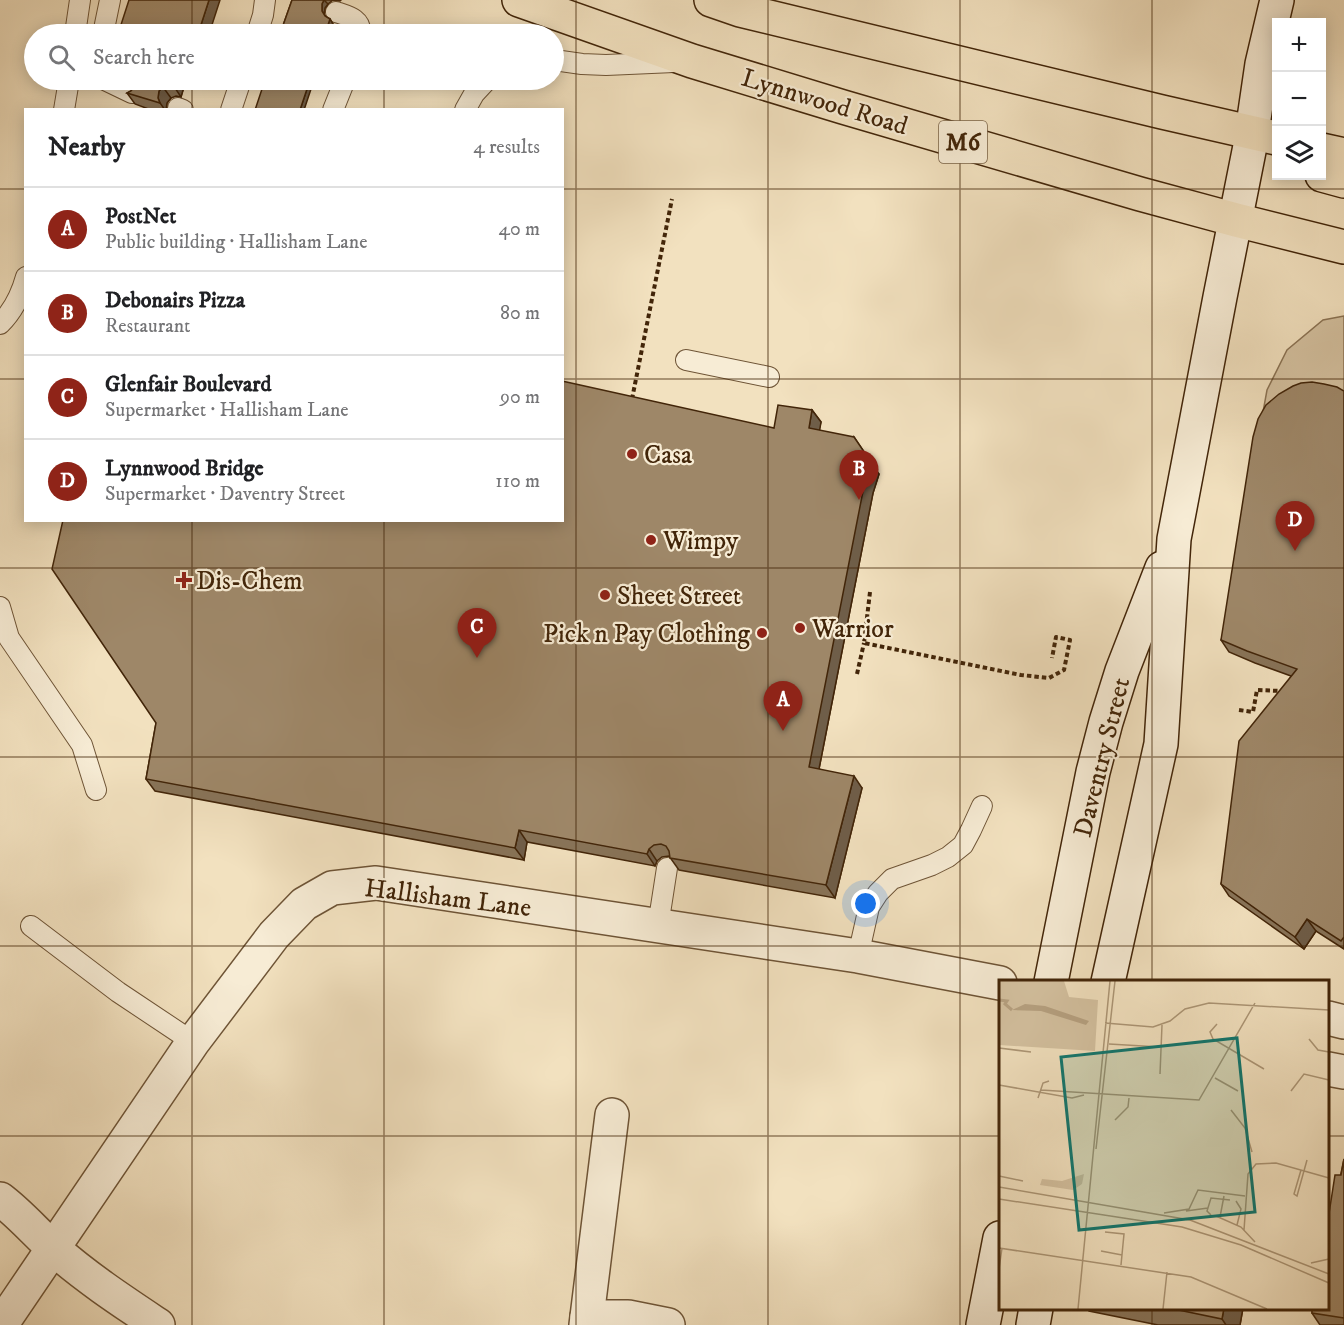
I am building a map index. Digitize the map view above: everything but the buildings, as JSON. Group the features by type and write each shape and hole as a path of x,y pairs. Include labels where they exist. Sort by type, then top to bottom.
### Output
{"main road":[{"name":"Lynnwood Road","path":"519,0 692,61 1140,194 1344,248"},
{"path":"711,0 740,10 1264,135 1272,150"},
{"path":"1326,151 1344,155"},
{"path":"1326,176 1344,181"}],"street":[{"name":"Daventry Street","path":"1108,980 1161,744 1174,539 1236,220 1264,135 1262,64 1277,0"},
{"name":"Daventry Street","path":"1051,980 1093,772 1106,722 1122,671 1174,539"},
{"name":"Hallisham Lane","path":"2,1325 193,1042 274,935 304,904 332,888 376,883 858,956 999,982"},
{"path":"1329,1018 1344,1022"},
{"path":"1329,1069 1344,1072"},
{"path":"612,1115 587,1321 628,1317 668,1325"},
{"path":"0,1199 13,1208 53,1248 102,1288 158,1325"},
{"path":"983,1325 999,1243"},
{"path":"1033,1325 1036,1310"}],"lane":[{"path":"76,24 80,0"},
{"path":"105,24 110,0"},
{"path":"260,24 266,0"},
{"path":"336,12 355,19 358,24"},
{"path":"564,61 606,65 692,61"},
{"path":"64,108 67,90"},
{"path":"126,90 132,93"},
{"path":"232,108 238,90"},
{"path":"334,108 341,90"},
{"path":"466,108 478,90"},
{"path":"0,324 9,315 24,284"},
{"path":"686,360 769,377"},
{"path":"0,607 9,638 82,745 96,790"},
{"path":"858,956 869,907 878,893 892,879 932,865 948,857 963,845 982,806"},
{"path":"658,926 667,868"},
{"path":"31,927 118,992 193,1042"}],"path":[{"path":"630,407 672,199"},
{"path":"857,674 864,643 870,592"},
{"path":"843,624 866,628"},
{"path":"864,643 1021,675 1049,678 1064,670 1070,640 1056,637 1052,658"},
{"path":"1239,710 1253,712 1257,690 1282,692"}],"shaded area":[{"path":"1344,316 1344,399 1261,423 1267,390 1287,350 1323,320"}],"place":[{"name":"Casa","path":"632,454"},
{"name":"Debonairs Pizza","path":"859,500"},
{"name":"Wimpy","path":"651,540"},
{"name":"Lynnwood Bridge","path":"1295,551"},
{"name":"Dis-Chem","path":"184,580"},
{"name":"Sheet Street","path":"605,595"},
{"name":"Warrior","path":"800,628"},
{"name":"Pick n Pay Clothing","path":"762,633"},
{"name":"Glenfair Boulevard","path":"477,658"},
{"name":"PostNet","path":"783,731"}]}
